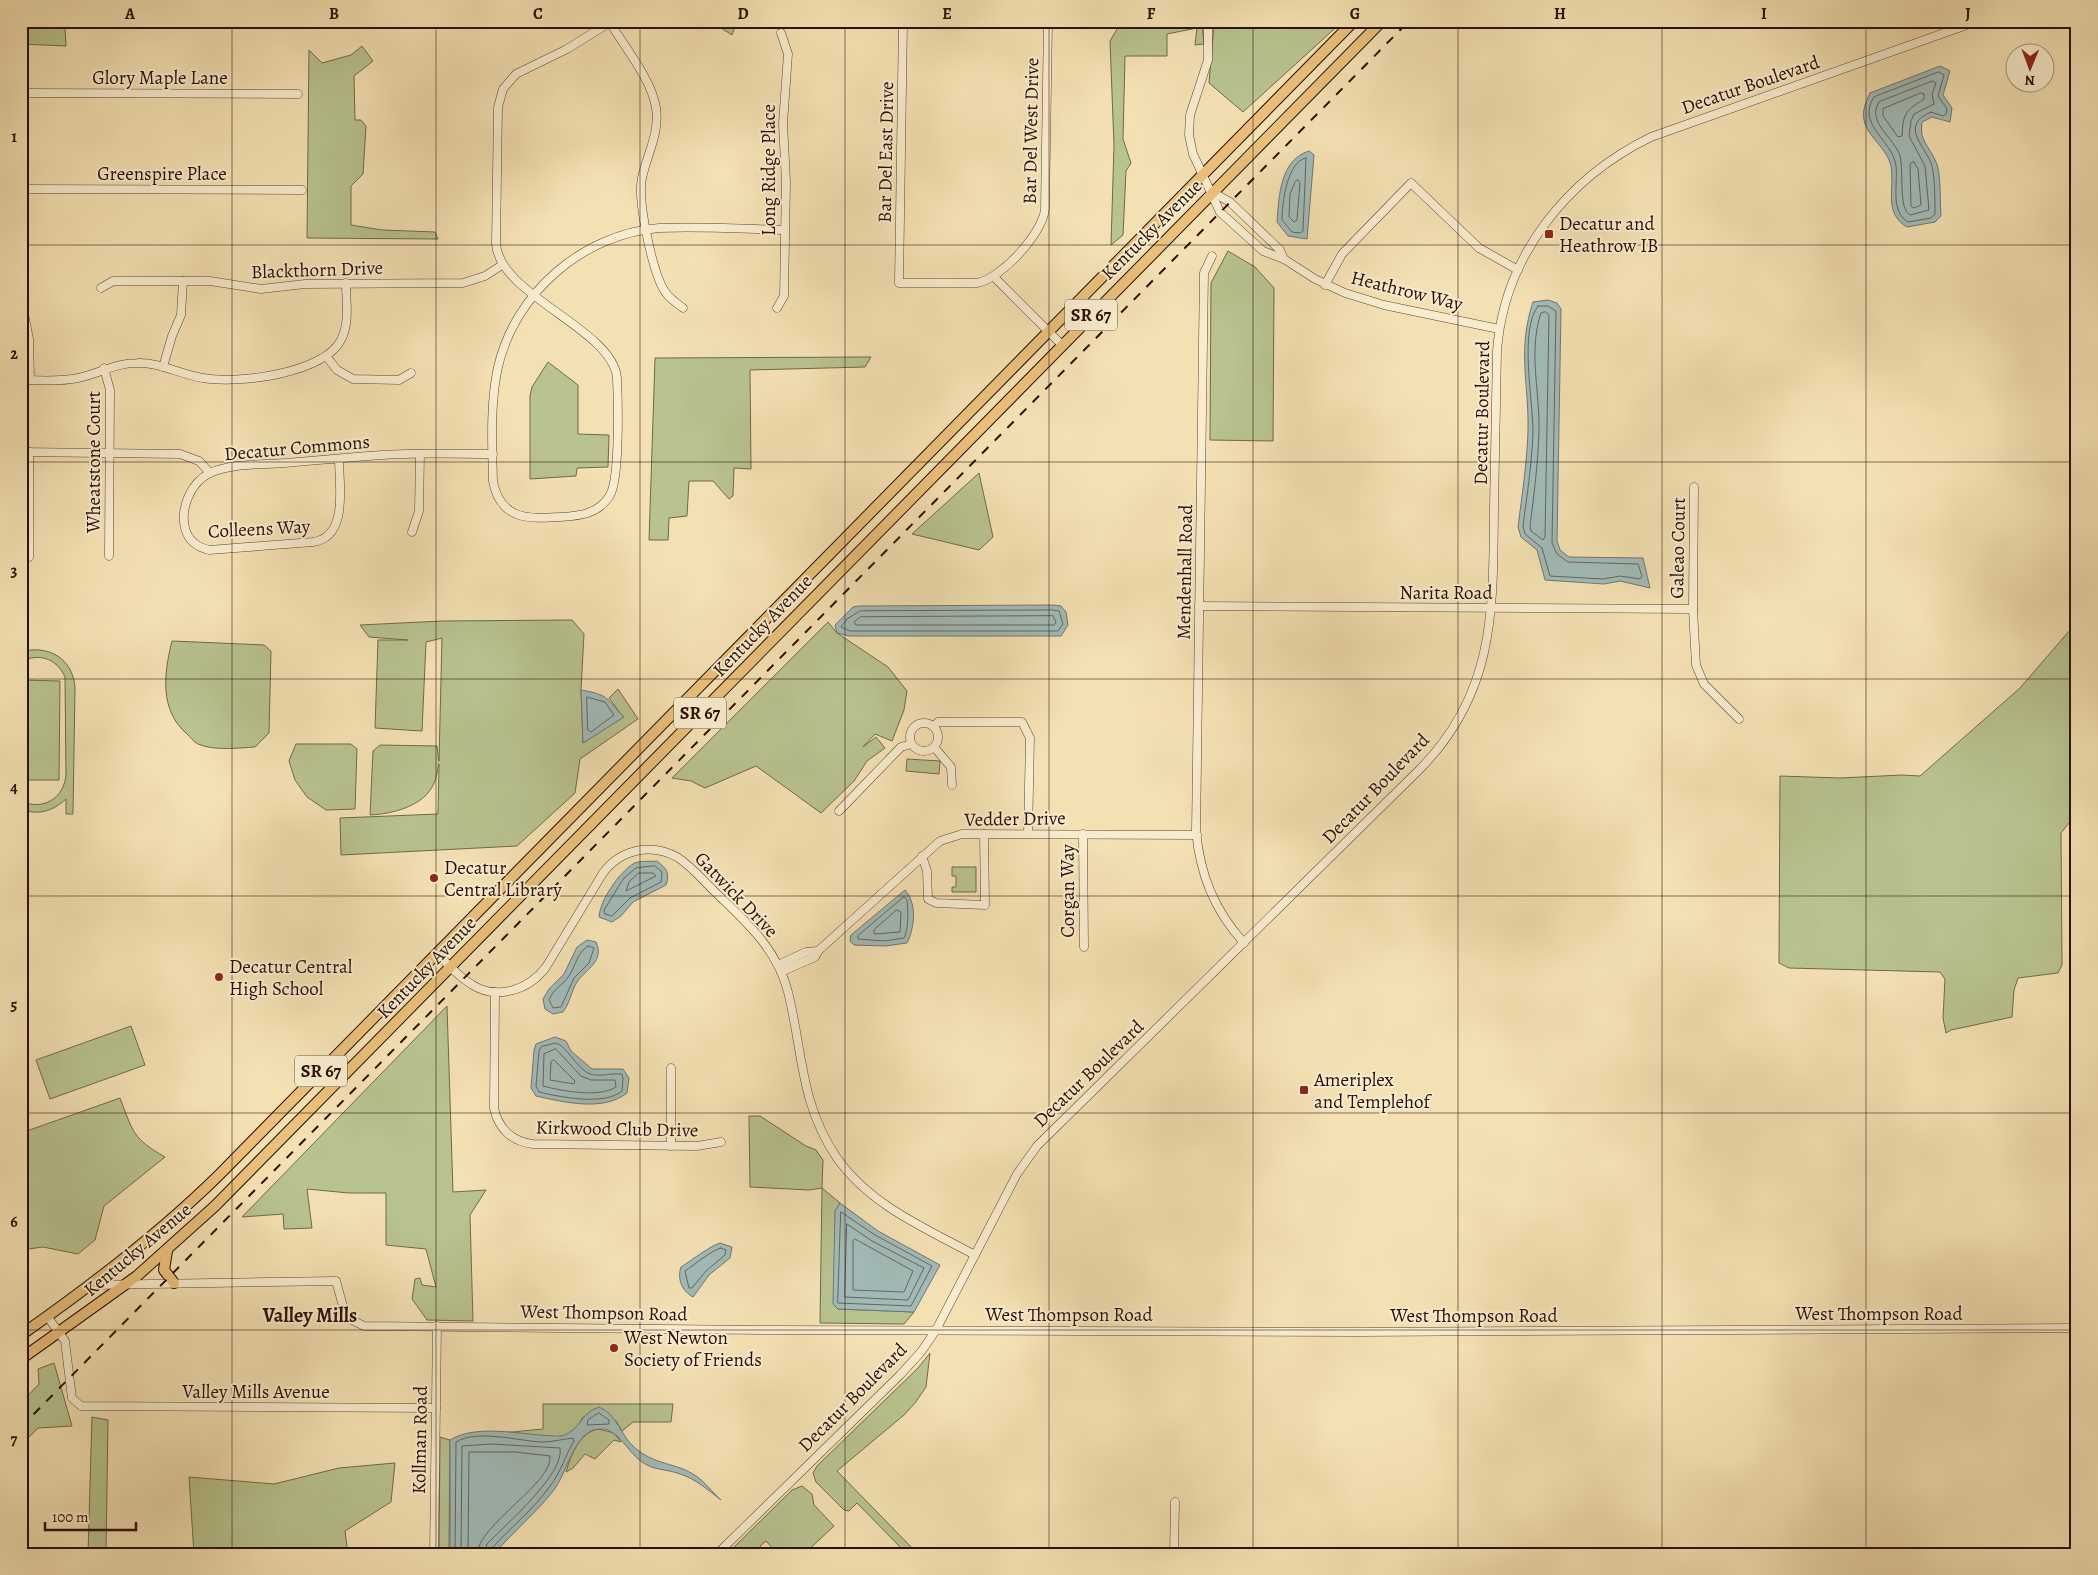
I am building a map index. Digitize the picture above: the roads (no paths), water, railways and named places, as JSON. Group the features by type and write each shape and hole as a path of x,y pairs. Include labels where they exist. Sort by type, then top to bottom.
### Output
{"main road":[{"name":"Kentucky Avenue","path":"21,1335 92,1285 143,1245 199,1194 1354,21"},
{"name":"Kentucky Avenue","path":"21,1359 126,1284 167,1251 235,1187 1382,21"},
{"path":"167,1251 164,1270 174,1283"}],"street":[{"name":"Bar Del East Drive","path":"903,21 899,284 977,283 994,277"},
{"name":"Bar Del West Drive","path":"994,277 1034,236 1044,218 1048,21"},
{"path":"1208,21 1208,60 1190,115 1189,135 1193,154 1212,192"},
{"name":"Decatur Boulevard","path":"717,1554 908,1367 936,1330 1017,1174 1037,1146 1413,776 1439,748 1460,716 1478,676 1488,640 1492,608 1499,329 1505,304 1518,270 1535,239 1564,200 1587,177 1627,149 1663,132 1978,21"},
{"path":"683,308 666,293 654,264 646,230 641,185 656,130 656,107 647,82 610,22 567,49 517,73 501,91 498,107 496,246 502,265 510,274 534,294 606,352 615,369 617,381 615,481 605,502 595,510 579,516 530,519 517,515 506,507 494,487 494,394 499,366 512,327 534,294 560,268 588,249 619,236 646,230 660,228 784,230"},
{"name":"Long Ridge Place","path":"777,308 784,296 786,182 783,123 788,54 781,33"},
{"name":"Glory Maple Lane","path":"21,93 298,94"},
{"path":"1325,284 1342,254 1410,183 1473,244 1486,254 1518,270"},
{"name":"Greenspire Place","path":"21,189 302,190"},
{"name":"Heathrow Way","path":"1212,192 1230,202 1280,250 1284,259"},
{"name":"Heathrow Way","path":"1212,192 1220,212 1264,250 1284,259 1325,284 1375,303 1499,329"},
{"name":"Mendenhall Road","path":"1212,256 1204,273 1197,835 1200,863 1208,888 1221,914 1244,943"},
{"name":"Blackthorn Drive","path":"101,288 113,281 210,281 261,289 299,284 464,283 485,276 502,265"},
{"path":"994,277 1062,345"},
{"path":"163,367 182,313 183,281"},
{"path":"21,380 80,378 104,368 137,363 163,367 203,378 240,379 285,372 326,356 335,349 344,334 346,323 346,283"},
{"path":"21,298 29,339 30,380"},
{"path":"326,356 338,370 354,378 399,380 411,373"},
{"name":"Wheatstone Court","path":"104,368 110,392 109,556"},
{"path":"25,452 29,557"},
{"name":"Decatur Commons","path":"25,452 186,454 199,461 210,473 252,466 339,459 420,454 493,454"},
{"path":"412,532 419,511 420,454"},
{"name":"Colleens Way","path":"210,473 194,487 186,503 185,528 188,536 195,544 214,550 312,542 328,536 338,521 339,459"},
{"name":"Galeao Court","path":"1694,487 1693,609 1696,661 1704,684 1739,719"},
{"name":"Narita Road","path":"1199,606 1693,609"},
{"path":"925,722 934,726 938,734 934,747 922,752 911,744 910,736 917,724 925,722"},
{"path":"934,726 938,722 1022,722 1030,738 1028,834"},
{"path":"839,811 901,748 911,744"},
{"path":"934,747 951,767 952,785"},
{"path":"922,856 927,871 928,899 936,904 985,905 984,834"},
{"name":"Vedder Drive","path":"780,968 806,952 818,952 922,856 940,841 953,836 984,834 1197,835"},
{"name":"Corgan Way","path":"1083,834 1084,947"},
{"name":"Gatwick Drive","path":"437,953 450,967 473,986 495,992 517,989 540,976 606,869 626,854 645,849 666,852 683,861 756,932 780,968 790,1000 807,1096 818,1125 837,1158 855,1180 882,1203 975,1255"},
{"name":"Kirkwood Club Drive","path":"495,992 494,1106 501,1127 513,1138 533,1144 697,1146 721,1142"},
{"path":"671,1068 671,1146"},
{"name":"West Thompson Road","path":"92,1285 336,1281 340,1287 343,1311 350,1321 364,1326 763,1330 1368,1332 2077,1328"},
{"path":"47,1316 59,1332"},
{"name":"Kollman Road","path":"434,1554 437,1326"},
{"name":"Valley Mills Avenue","path":"59,1332 67,1347 72,1398 76,1404 92,1407 436,1408"},
{"path":"1174,1554 1175,1502"}],"water":[{"path":"1940,66 1950,71 1943,95 1952,108 1950,122 1932,117 1922,122 1921,129 1923,139 1938,167 1941,216 1935,222 1907,227 1895,215 1892,208 1891,166 1886,154 1866,126 1864,109 1870,93"},
{"path":"1309,151 1314,155 1307,239 1288,236 1277,222 1280,190 1287,171 1292,162"},
{"path":"1548,300 1557,303 1561,309 1557,541 1560,550 1569,557 1643,558 1650,588 1620,581 1604,584 1545,580 1537,550 1521,537 1518,527 1528,431 1525,366 1526,336 1533,302"},
{"path":"859,606 1061,606 1066,612 1068,625 1061,636 849,636 837,633 835,625 853,607"},
{"path":"581,690 606,698 624,717 583,743"},
{"path":"657,861 667,872 666,885 633,902 621,916 612,922 599,917 607,895 616,880 628,868 638,862"},
{"path":"905,890 909,895 914,915 912,930 907,943 885,946 854,945 850,941 851,935"},
{"path":"587,940 596,942 598,954 596,960 577,982 563,1012 553,1014 545,1009 543,999 549,989 564,974 577,947"},
{"path":"555,1037 566,1041 571,1051 592,1069 623,1069 629,1078 627,1093 617,1099 595,1104 570,1103 536,1096 531,1088 534,1050 536,1044"},
{"path":"840,1203 878,1231 940,1265 914,1312 838,1309 833,1304 835,1211"},
{"path":"720,1243 732,1247 730,1258 709,1275 693,1297 681,1284 681,1267"},
{"path":"599,1407 611,1415 634,1447 650,1458 681,1468 696,1476 721,1500 702,1485 686,1476 651,1467 641,1461 610,1431 604,1429 594,1430 583,1437 573,1451 554,1490 494,1554 450,1554 450,1440 475,1432 489,1431 562,1436 574,1429 588,1413"}],"railway":[{"path":"21,1427 1409,21"}],"place":[{"name":"Decatur and Heathrow IB","path":"1549,234"},
{"name":"Decatur Central Library","path":"434,878"},
{"name":"Decatur Central High School","path":"219,977"},
{"name":"Ameriplex and Templehof","path":"1304,1090"},
{"name":"West Newton Society of Friends","path":"614,1348"}],"district":[{"name":"Valley Mills","path":"310,1315"}]}
